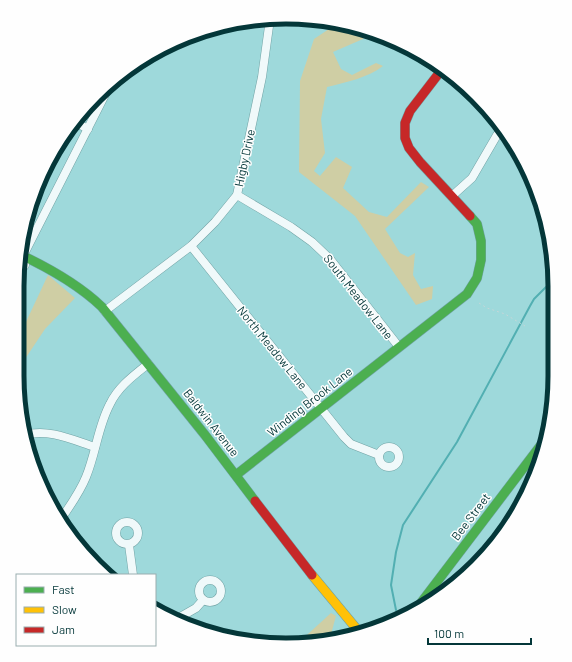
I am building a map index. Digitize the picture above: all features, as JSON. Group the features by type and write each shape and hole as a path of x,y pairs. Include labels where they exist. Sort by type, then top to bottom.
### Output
{"street":[{"name":"Higby Drive","path":"106,311 191,246 216,222 237,195 262,77 269,25"},
{"name":"Winding Brook Lane","path":"236,475 467,294 477,278 481,260 481,241 477,224 420,162 409,148 406,138 405,123 410,111 439,73"},
{"path":"27,244 103,99"},
{"path":"80,125 88,129"},
{"path":"452,196 472,178 499,133"},
{"name":"South Meadow Lane","path":"237,195 312,242 330,259 398,348"},
{"name":"North Meadow Lane","path":"191,246 321,409 351,444 379,455"},
{"name":"Baldwin Avenue","path":"26,258 69,280 91,296 106,311 236,475 301,561 356,628"},
{"path":"64,515 77,495 86,477 104,416 110,404 117,392 128,380 148,364"},
{"path":"31,434 55,434 95,447"},
{"name":"Bee Street","path":"425,598 534,460"},
{"path":"129,544 133,574"},
{"path":"182,616 196,608 203,600"}],"path":[{"path":"479,303 526,326"}],"green space":[{"path":"331,28 365,36 363,39 333,52 341,69 352,75 376,63 383,66 364,77 327,87 321,119 325,153 314,171 320,176 336,157 352,167 343,188 369,212 387,217 421,182 429,187 385,229 400,253 408,257 415,253 413,275 421,289 433,286 432,299 416,305 355,216 299,172 300,81 314,39"},
{"path":"48,275 75,298 45,329 24,360 24,326"},
{"path":"331,613 336,616 331,634 305,637"}],"waterway":[{"path":"396,610 391,585 396,552 403,525 457,442 534,299 548,285"}],"traffic: fast":[{"path":"236,475 467,294 477,278 481,260 481,241 477,224 470,216"},
{"path":"26,257 63,277 102,307 205,435 255,501"},
{"path":"424,599 537,450"}],"traffic: slow":[{"path":"312,575 356,628"}],"traffic: jam":[{"path":"439,73 410,111 405,123 405,138 409,148 420,162 470,216"},
{"path":"255,501 312,575"}]}
